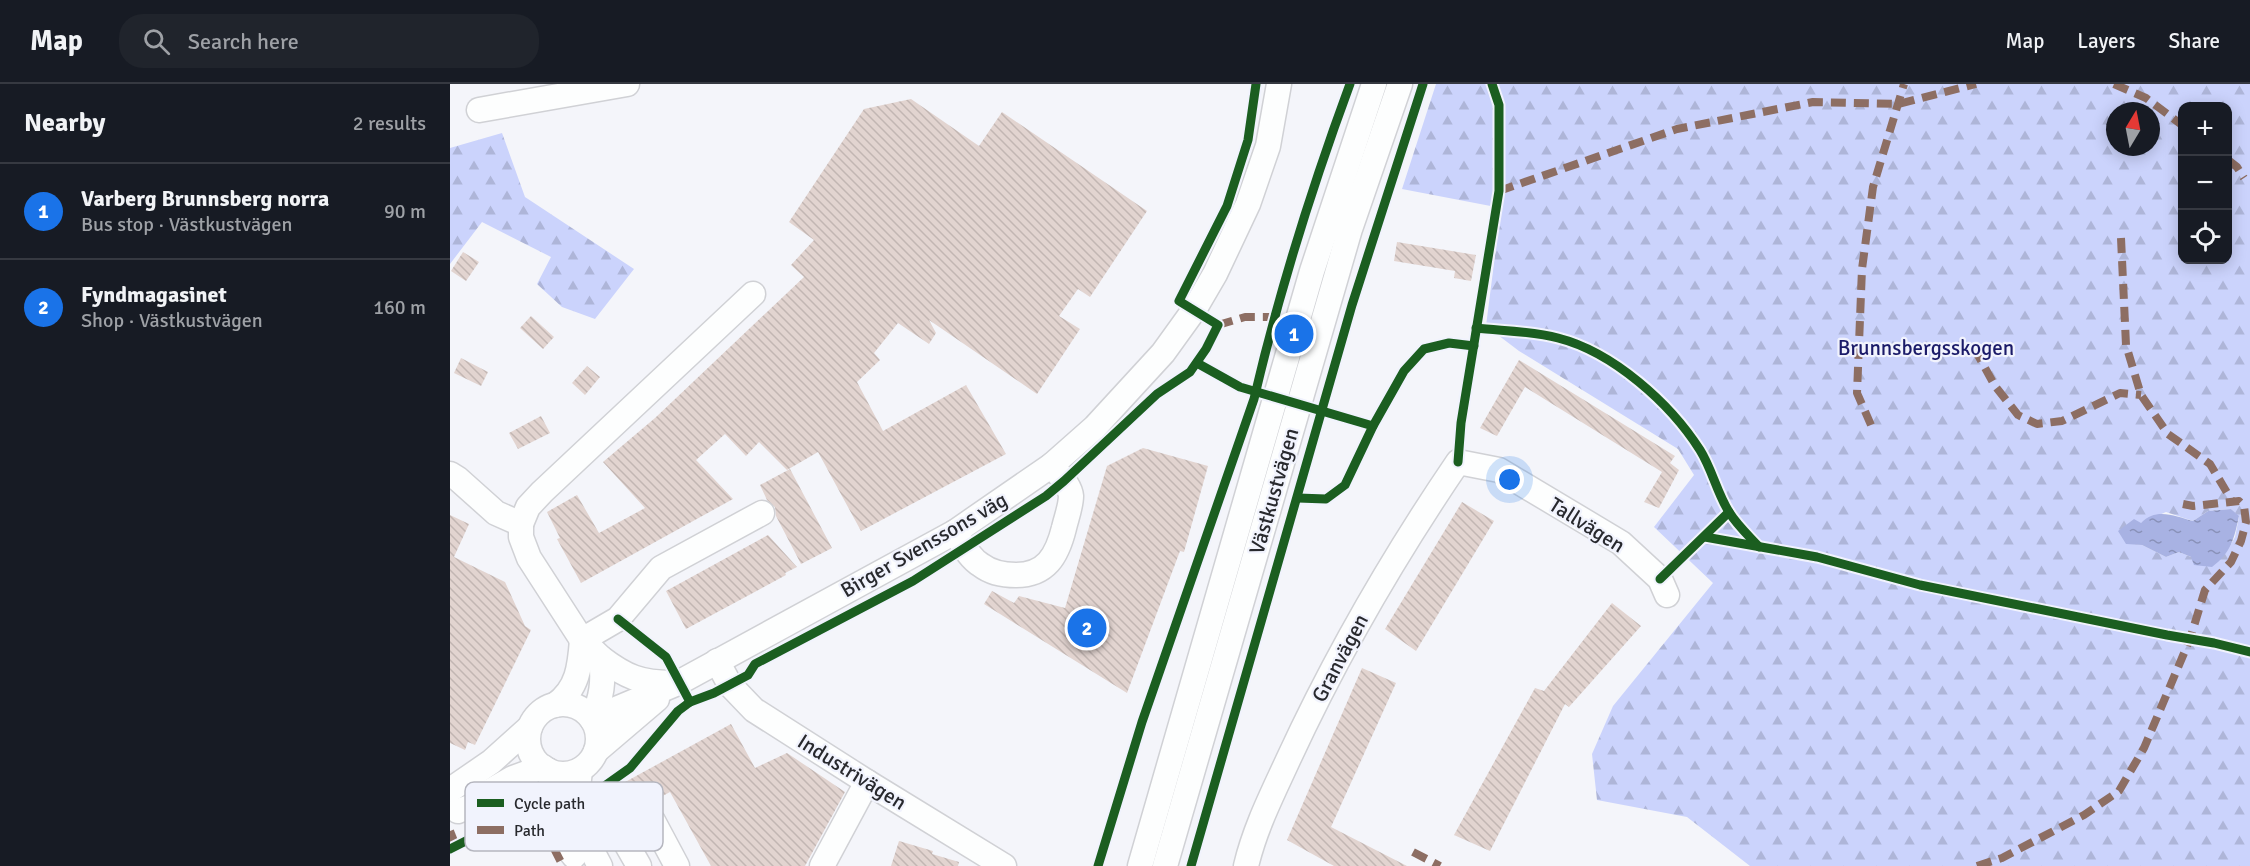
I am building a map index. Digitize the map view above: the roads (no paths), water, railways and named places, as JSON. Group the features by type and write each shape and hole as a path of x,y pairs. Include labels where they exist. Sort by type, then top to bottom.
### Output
{"street":[{"path":"479,110 627,84"},
{"name":"Birger Svenssons väg","path":"592,719 678,682 955,532 1052,465 1095,427 1163,353 1194,310 1215,274 1248,204 1268,146 1279,84"},
{"name":"Västkustvägen","path":"1140,866 1330,213 1374,84"},
{"name":"Västkustvägen","path":"1165,866 1347,240 1400,84"},
{"path":"678,682 636,679 621,673 582,640 529,558 521,537 521,524 528,507 542,492 753,294"},
{"name":"Tallvägen","path":"1458,462 1499,470 1621,543 1660,579 1667,595"},
{"name":"Granvägen","path":"1246,866 1252,839 1304,726 1378,588 1458,462"},
{"path":"955,532 980,565 996,572 1030,575 1042,568 1052,559 1060,543 1071,495 1052,465"},
{"path":"450,474 496,513 521,524"},
{"path":"582,640 618,619 661,568 762,513"},
{"path":"474,782 491,762 531,727 540,713 555,705 573,686 581,660 582,640"},
{"path":"592,719 600,701 603,686 601,658"},
{"name":"Industrivägen","path":"717,661 730,685 754,710 1004,866"},
{"name":"Birger Svenssons väg","path":"580,770 592,759 596,751 678,682"},
{"path":"555,705 563,704 580,708 592,719 598,734 596,751"},
{"path":"531,727 530,749 537,762 545,769 564,774 580,770 579,782"},
{"path":"506,782 545,769"},
{"path":"545,769 549,782"},
{"path":"822,866 867,782"},
{"path":"453,806 465,792"},
{"path":"663,840 677,866"},
{"path":"592,851 600,866"},
{"path":"630,851 639,866"}],"water":[{"path":"2231,509 2239,516 2233,539 2228,551 2212,567 2194,565 2191,557 2179,552 2166,557 2142,545 2126,544 2118,531 2134,519 2141,523 2153,515 2173,515 2193,521 2208,511"}],"place":[{"name":"Varberg Brunnsberg norra","path":"1294,334"},
{"name":"Fyndmagasinet","path":"1087,628"}],"park label":[{"name":"Brunnsbergsskogen","path":"1926,348"}]}
